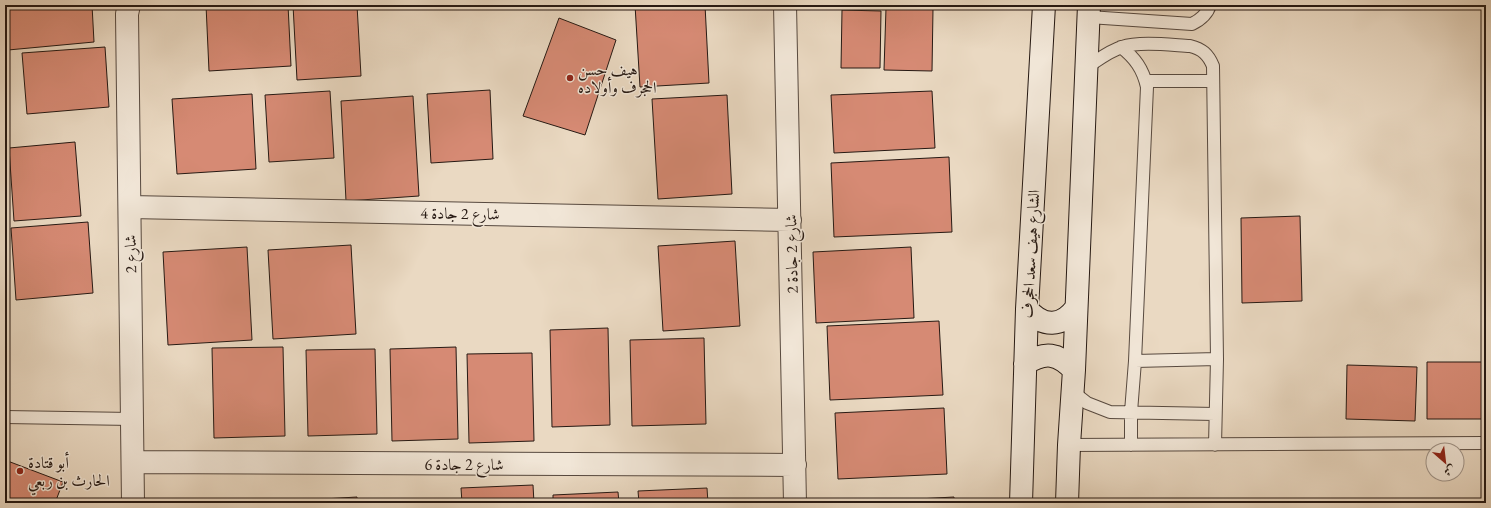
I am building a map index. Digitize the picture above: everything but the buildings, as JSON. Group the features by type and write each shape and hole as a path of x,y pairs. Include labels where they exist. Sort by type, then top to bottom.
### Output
{"street":[{"name":"شارع 2","path":"129,5 127,14 133,503"},
{"name":"شارع 2 جادة 2","path":"785,5 795,503"},
{"name":"الشارع هيف سعد الحجرف","path":"1020,503 1027,309 1044,5"},
{"path":"1067,503 1089,11"},
{"name":"شارع 2 جادة 4","path":"130,207 790,220"},
{"path":"1027,309 1034,317 1043,322 1052,322 1062,321 1076,308"},
{"path":"1025,364 1034,358 1045,355 1056,357 1066,362 1074,370"},
{"name":"شارع 2 جادة 6","path":"133,462 795,465"}],"lane":[{"path":"1089,11 1192,24 1206,14 1210,5"},
{"path":"1087,67 1121,47 1136,44 1190,46 1204,51 1213,66 1217,359 1215,445"},
{"path":"1121,47 1137,62 1146,81 1135,361 1131,412 1131,445"},
{"path":"1146,81 1213,81"},
{"path":"1135,361 1217,359"},
{"path":"1073,392 1087,403 1110,412 1215,414"},
{"path":"5,417 132,419"},
{"path":"1069,445 1486,443"}],"place":[{"name":"هيف حسن الحجرف وأولاده","path":"570,78"},
{"name":"أبو قتادة الحارث بن ربعي","path":"20,471"}]}
